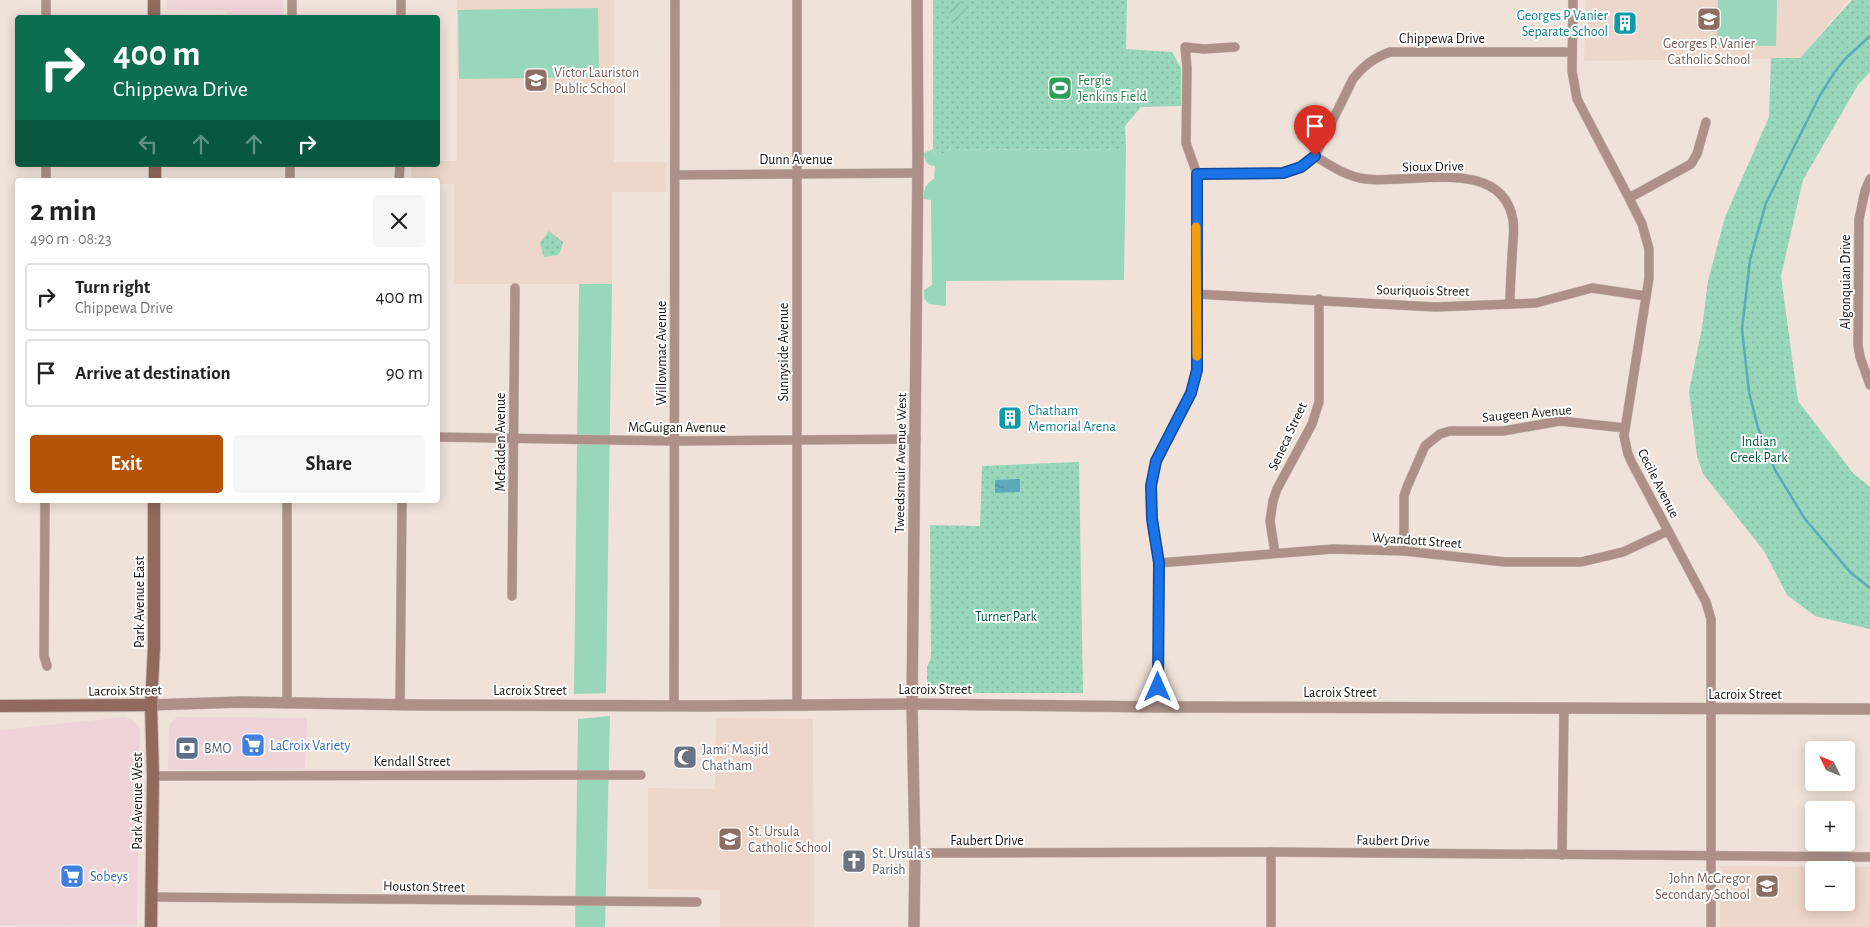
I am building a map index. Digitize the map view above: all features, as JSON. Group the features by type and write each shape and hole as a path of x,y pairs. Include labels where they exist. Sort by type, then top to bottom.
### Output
{"main road":[{"path":"154,0 154,15"},
{"name":"Park Avenue East","path":"151,705 154,647 154,503"},
{"name":"Lacroix Street","path":"0,706 151,705"},
{"name":"Park Avenue West","path":"151,705 151,927"}],"street":[{"path":"46,0 46,15"},
{"path":"292,0 292,15"},
{"path":"401,15 402,0"},
{"name":"Willowmac Avenue","path":"674,706 675,0"},
{"name":"Sunnyside Avenue","path":"797,705 798,0"},
{"name":"Tweedsmuir Avenue West","path":"914,927 915,854 912,704 916,439 917,0"},
{"name":"Cecile Avenue","path":"1574,0 1572,52 1575,89 1581,109 1630,198 1642,224 1649,249 1646,296 1624,436 1628,454 1709,610 1711,626 1711,927"},
{"path":"1158,707 1159,563 1154,543 1151,507 1152,477 1156,461 1191,393 1197,370 1197,174 1186,143 1187,68 1185,47 1204,49 1235,47"},
{"name":"Chippewa Drive","path":"1315,156 1353,79 1367,63 1382,55 1398,51 1572,52"},
{"path":"1630,198 1691,164 1697,154 1706,122"},
{"path":"1197,174 1283,173 1301,167 1315,156"},
{"name":"Sioux Drive","path":"1315,156 1349,175 1365,179 1382,181 1460,177 1475,179 1496,191 1506,202 1513,221 1510,304"},
{"name":"Dunn Avenue","path":"675,175 917,173"},
{"name":"Algonquian Drive","path":"1870,179 1863,198 1859,219 1858,345 1860,357 1870,385"},
{"name":"McFadden Avenue","path":"512,596 515,288"},
{"name":"Souriquois Street","path":"1196,294 1319,299 1435,307 1536,303 1592,288 1646,296"},
{"name":"Seneca Street","path":"1274,553 1270,522 1273,501 1277,489 1312,424 1319,402 1319,299"},
{"name":"Saugeen Avenue","path":"1404,551 1404,496 1425,446 1440,434 1450,431 1503,432 1560,421 1625,428"},
{"name":"McGuigan Avenue","path":"440,437 675,441 916,439"},
{"path":"45,503 44,656 47,666"},
{"path":"287,503 287,702"},
{"path":"400,705 402,503"},
{"name":"Wyandott Street","path":"1159,563 1332,550 1404,551 1505,562 1581,562 1623,552 1668,531"},
{"name":"Lacroix Street","path":"151,705 287,702 400,705 674,706 912,704 1158,707 1870,709"},
{"path":"1562,855 1564,708"},
{"name":"Kendall Street","path":"152,776 641,775"},
{"path":"1271,852 1271,927"},
{"name":"Faubert Drive","path":"915,854 1271,852 1870,857"},
{"name":"Houston Street","path":"152,897 697,902"}],"shaded area":[{"path":"167,0 283,0 284,15 228,15 227,11 167,10"},
{"name":"Victor Lauriston Public School","path":"457,0 614,0 614,162 666,162 666,192 612,192 612,284 454,284 454,184 440,184 440,178 411,178 411,167 440,167 440,161 457,161"},
{"name":"Georges P. Vanier Catholic School","path":"1586,0 1849,0 1800,58 1584,61"},
{"path":"124,717 134,721 140,728 137,926 0,925 0,730"},
{"path":"177,717 307,718 305,769 168,769 169,725"},
{"name":"St. Ursula Catholic School","path":"716,718 813,719 814,927 720,927 720,890 648,889 648,788 715,789"},
{"name":"John McGregor Secondary School","path":"1720,866 1805,867 1805,911 1855,911 1855,867 1870,867 1870,927 1720,927"}],"green space":[{"path":"933,0 1127,0 1126,49 1172,52 1181,68 1181,106 1141,107 1125,126 1126,149 950,150 943,155 935,155 933,148"},
{"path":"1718,0 1777,0 1776,46 1717,45"},
{"name":"Indian Creek Park","path":"1852,0 1870,0 1870,72 1858,85 1803,180 1781,276 1798,401 1853,473 1870,487 1870,629 1815,616 1787,595 1764,551 1703,474 1697,456 1689,391 1702,328 1708,281 1725,217 1769,117 1771,58 1800,58"},
{"path":"957,2 961,2 967,7 961,23 954,23 949,17 950,8"},
{"path":"598,8 599,77 459,79 458,10"},
{"path":"933,149 935,155 943,155 950,150 1126,149 1124,280 946,281 946,306 929,304 924,298 924,290 932,285 931,200 923,199 926,187 934,179 935,166 926,162 924,153"},
{"path":"549,231 563,242 558,255 544,257 540,243"},
{"path":"579,284 612,284 606,693 574,694"},
{"name":"Turner Park","path":"1079,462 1083,693 929,693 927,690 927,667 931,658 930,525 980,526 982,466"},
{"path":"610,716 605,927 575,927 578,719"}],"water":[{"path":"1020,479 1020,492 995,493 995,480"}],"waterway":[{"path":"1870,36 1845,59 1819,97 1766,203 1750,260 1742,329 1749,392 1758,428 1775,470 1805,519 1850,572 1870,588"}],"slow traffic":[{"path":"1196,227 1197,356"}],"place":[{"name":"Georges P. Vanier Catholic School","path":"1709,19"},
{"name":"Georges P Vanier Separate School","path":"1625,23"},
{"name":"Victor Lauriston Public School","path":"536,80"},
{"name":"Fergie Jenkins Field","path":"1060,88"},
{"name":"Chatham Memorial Arena","path":"1010,418"},
{"name":"LaCroix Variety","path":"253,745"},
{"name":"BMO","path":"187,748"},
{"name":"Jami' Masjid Chatham","path":"685,757"},
{"name":"St. Ursula Catholic School","path":"730,839"},
{"name":"St. Ursula's Parish","path":"854,861"},
{"name":"Sobeys","path":"72,876"},
{"name":"John McGregor Secondary School","path":"1767,886"}],"route":[{"path":"1158,687 1159,563 1154,543 1150,495 1156,461 1191,393 1197,370 1197,174 1283,173 1301,167 1315,156"}]}
